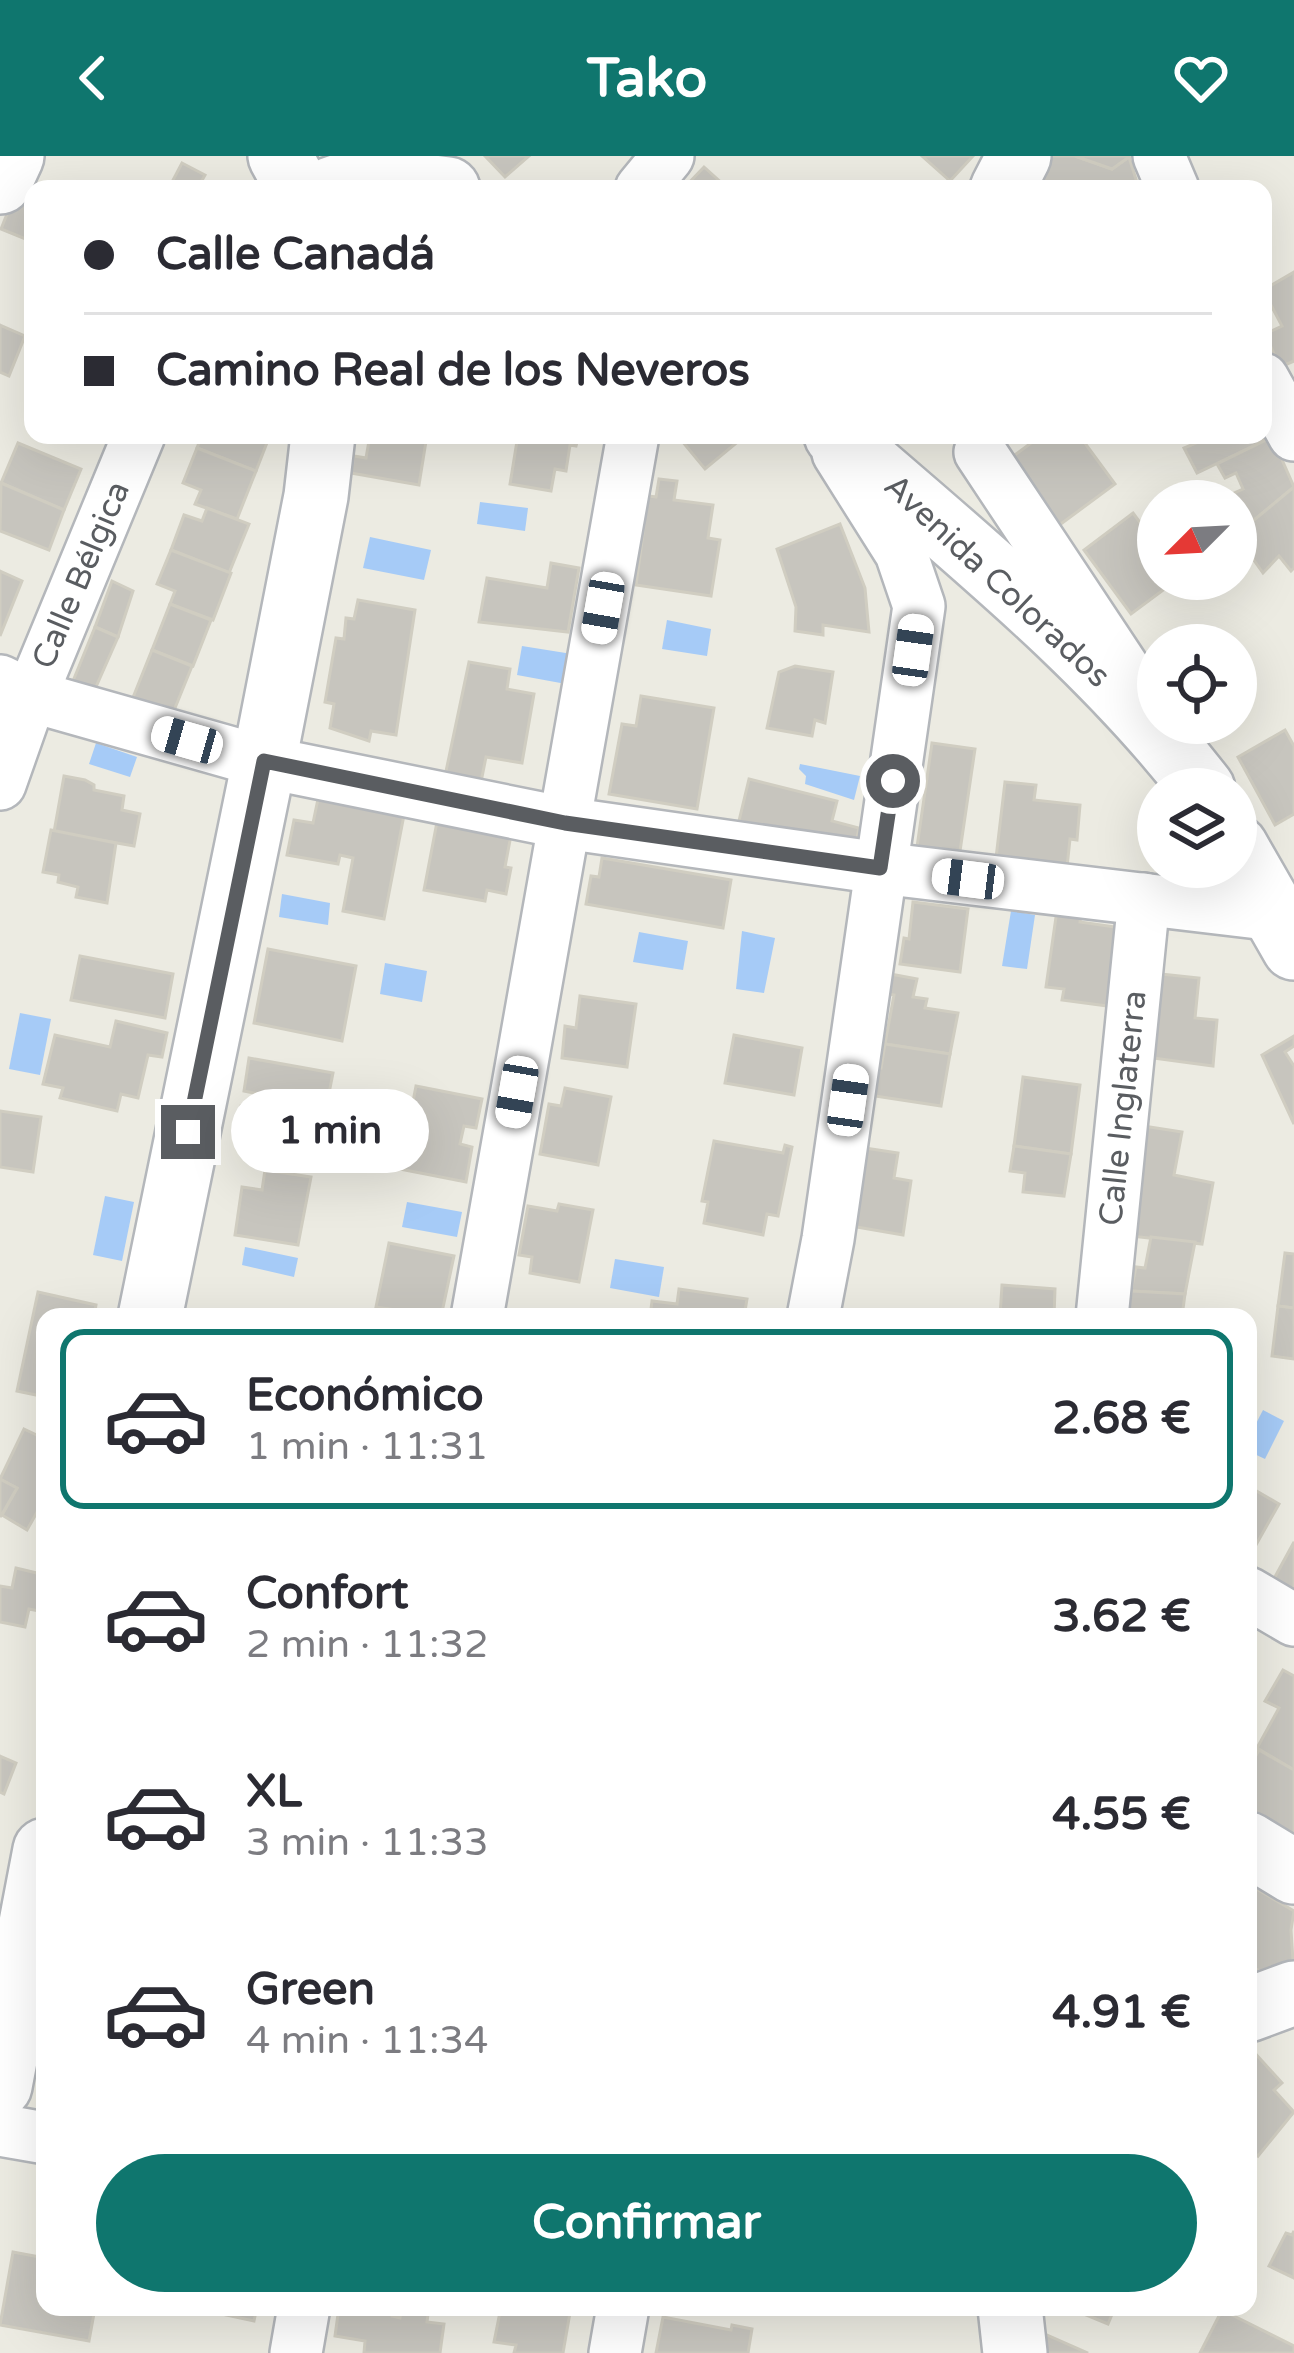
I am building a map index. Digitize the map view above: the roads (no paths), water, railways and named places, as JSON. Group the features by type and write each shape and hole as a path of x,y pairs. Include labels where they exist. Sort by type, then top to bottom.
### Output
{"street":[{"path":"0,182 12,156"},
{"path":"648,180 668,156"},
{"path":"291,178 378,180"},
{"path":"1272,395 1294,435"},
{"name":"Calle Bélgica","path":"0,784 16,688 135,444"},
{"path":"152,1308 264,761 322,444"},
{"path":"479,1308 631,444"},
{"path":"815,1308 919,605 902,554 832,444"},
{"name":"Avenida Colorados","path":"846,444 1023,599 1118,693 1184,768"},
{"name":"Avenida Colorados","path":"980,452 1137,689"},
{"path":"16,688 264,761 565,823 880,868 1144,899 1284,931"},
{"path":"1257,884 1284,931"},
{"name":"Calle Inglaterra","path":"1103,1308 1144,899"},
{"path":"1257,1598 1294,1620"},
{"path":"1257,1849 1294,1872"},
{"path":"0,2086 36,1897"},
{"path":"1257,2007 1294,1993"},
{"path":"0,2130 36,2136"},
{"path":"296,2353 302,2316"},
{"path":"615,2353 621,2316"},
{"path":"1011,2316 1015,2353"}],"water":[{"path":"480,502 528,508 525,531 477,524"},
{"path":"370,537 431,550 424,580 363,568"},
{"path":"667,620 711,629 707,656 662,649"},
{"path":"522,646 572,654 566,684 517,675"},
{"path":"96,743 137,757 130,777 89,764"},
{"path":"800,764 860,776 854,800 805,784"},
{"path":"282,894 330,903 328,925 279,917"},
{"path":"1011,911 1035,915 1027,969 1002,966"},
{"path":"742,931 775,938 764,993 736,989"},
{"path":"639,932 688,941 683,970 633,962"},
{"path":"385,963 427,971 422,1002 380,994"},
{"path":"20,1013 51,1019 40,1075 9,1069"},
{"path":"105,1196 134,1202 122,1261 93,1255"},
{"path":"407,1202 462,1212 457,1237 402,1227"},
{"path":"245,1247 298,1258 294,1277 242,1265"},
{"path":"615,1259 664,1267 659,1297 610,1288"},
{"path":"1263,1410 1284,1421 1265,1459 1257,1455 1257,1422"}]}
